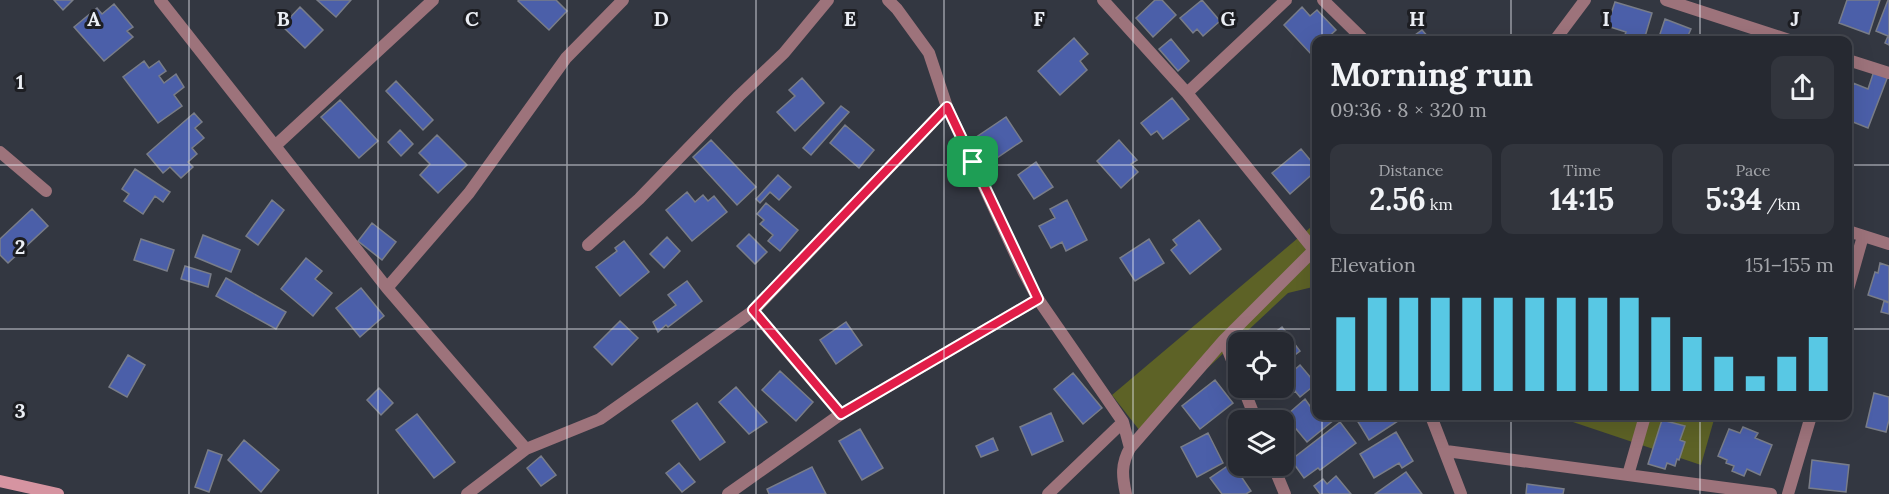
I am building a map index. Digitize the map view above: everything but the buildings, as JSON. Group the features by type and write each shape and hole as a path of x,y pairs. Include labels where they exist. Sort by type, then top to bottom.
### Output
{"street":[{"path":"160,0 387,288 526,449"},
{"path":"275,146 434,0"},
{"path":"387,288 469,193 566,58 623,0"},
{"path":"588,244 639,200 739,96 784,53 828,0"},
{"path":"888,0 929,52 947,107 1038,299 1123,422 1130,448"},
{"path":"1103,0 1187,93 1312,246"},
{"path":"1187,93 1286,0"},
{"path":"1323,0 1360,36"},
{"path":"1558,36 1586,0"},
{"path":"1666,0 1777,36"},
{"path":"1852,61 1889,73"},
{"path":"467,494 526,449 600,418 753,310 947,107"},
{"path":"0,152 46,190"},
{"path":"1852,232 1889,244"},
{"path":"1852,275 1863,236"},
{"path":"1126,494 1122,475 1123,460 1130,448 1224,340 1312,253"},
{"path":"728,494 841,414 1038,299"},
{"path":"753,310 841,414"},
{"path":"1224,340 1228,350"},
{"path":"1433,420 1461,494"},
{"path":"1628,475 1644,420"},
{"path":"1788,494 1810,420"},
{"path":"1048,494 1123,422"},
{"path":"1446,451 1771,494"},
{"path":"1277,476 1284,494"},
{"path":"0,481 58,494"}],"green space":[{"path":"1312,226 1312,287 1288,293 1246,332 1228,332 1228,349 1140,431 1112,395"},
{"path":"1567,420 1714,420 1701,465"}],"route":[{"path":"947,107 973,162 1038,299 841,414 753,310 947,107"}]}
